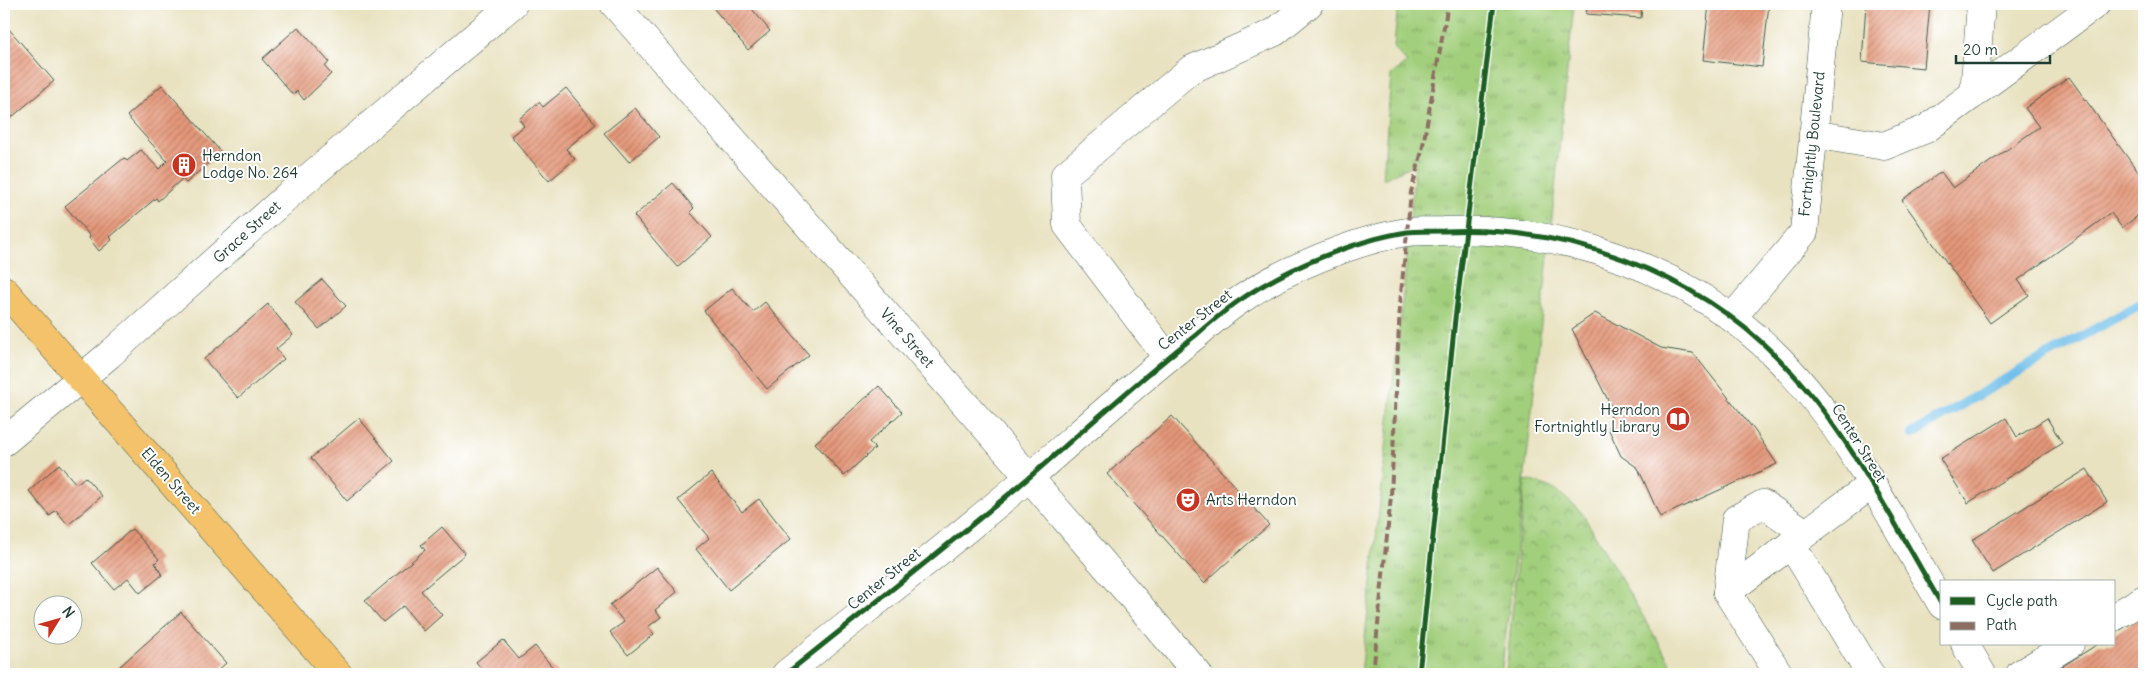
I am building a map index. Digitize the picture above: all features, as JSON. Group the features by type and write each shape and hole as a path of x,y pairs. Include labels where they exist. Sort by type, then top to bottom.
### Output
{"main road":[{"name":"Elden Street","path":"4,290 338,674"}],"street":[{"name":"Grace Street","path":"4,442 81,378 301,184 513,4"},
{"name":"Vine Street","path":"614,4 1030,477 1198,674"},
{"path":"1167,357 1067,225 1064,175 1190,70 1275,32 1308,4"},
{"name":"Fortnightly Boulevard","path":"1732,318 1804,232 1826,4"},
{"path":"1974,94 1981,4"},
{"path":"1813,134 1884,146 1926,129 2096,4"},
{"name":"Center Street","path":"786,674 1030,477 1167,357 1243,297 1294,268 1352,247 1407,232 1466,230 1517,232 1579,244 1632,262 1685,287 1732,318 1778,357 1818,402 1846,443 1940,602"},
{"path":"1727,592 1871,485"},
{"path":"1778,674 1727,592 1736,519 1763,504 1799,539 1870,674"},
{"path":"2116,616 2144,599"},
{"path":"1966,646 1982,674"},
{"path":"2020,674 2067,646"}],"green space":[{"path":"1398,4 1574,4 1528,449 1501,674 1361,674 1405,276 1415,164 1383,179 1391,75 1407,63 1394,48"},
{"path":"1525,480 1556,491 1582,513 1677,674 1506,674"}],"building":[{"path":"710,4 748,4 770,31 748,50"},
{"path":"1587,4 1642,4 1641,18 1586,14"},
{"path":"1709,4 1769,4 1762,67 1703,60"},
{"path":"1866,4 1930,4 1924,68 1862,62"},
{"path":"298,27 329,62 325,67 331,74 304,100 297,91 293,95 262,59"},
{"path":"8,28 54,81 4,124 4,32"},
{"path":"2069,77 2144,180 2144,211 2122,228 2111,213 2018,280 2029,295 1990,323 1902,200 1941,172 1953,188 2039,127 2025,108"},
{"name":"Herndon Lodge No. 264","path":"162,85 221,152 186,183 182,179 158,201 156,198 110,237 112,240 99,251 89,238 90,236 65,206 124,158 127,161 141,150 159,169 167,161 127,116"},
{"path":"566,88 596,124 566,149 575,159 549,181 511,136 524,126 519,119 539,102 543,107"},
{"path":"635,108 659,137 629,162 604,133"},
{"path":"673,183 694,208 690,212 712,237 677,267 634,216"},
{"path":"322,279 346,306 319,329 295,302"},
{"path":"732,288 753,312 765,302 809,355 767,389 704,311"},
{"path":"268,304 293,335 276,349 284,359 238,398 204,359"},
{"name":"Herndon Fortnightly Library","path":"1595,313 1661,348 1693,353 1755,431 1777,464 1660,517 1638,468 1621,456 1609,430 1612,408 1572,329"},
{"path":"879,386 902,412 869,442 875,448 844,476 815,443"},
{"name":"Arts Herndon","path":"1172,416 1269,525 1204,583 1107,474"},
{"path":"359,418 394,461 347,501 311,458"},
{"path":"2006,418 2017,437 2047,418 2062,443 1968,503 1940,459"},
{"path":"59,464 76,484 85,477 102,496 68,525 56,510 50,516 29,491"},
{"path":"2087,469 2107,502 1993,573 1972,540"},
{"path":"711,473 742,512 759,499 791,539 729,590 696,549 709,538 678,500"},
{"path":"442,527 465,554 421,591 442,615 424,631 403,606 383,622 365,601 425,550 421,545"},
{"path":"132,529 159,559 155,563 162,575 140,593 128,578 114,589 92,563"},
{"path":"657,567 677,592 655,610 661,617 648,627 654,634 628,655 610,632 624,622 610,605"},
{"path":"181,612 226,663 214,674 125,674 119,667"},
{"path":"2144,615 2144,674 2050,674 2095,646 2116,646 2116,633"},
{"path":"503,640 519,659 535,646 558,674 486,674 476,662"}],"waterway":[{"path":"1912,434 2023,369 2144,302"}],"marked path":[{"path":"1373,674 1391,496 1400,304 1411,192 1422,151 1448,4"}],"cycle path":[{"path":"1419,674 1455,319 1494,4"},
{"path":"786,674 972,525 1154,369 1237,302 1260,287 1300,266 1366,242 1407,232 1490,231 1535,236 1580,246 1625,260 1667,278 1707,301 1745,328 1779,359 1804,386 1848,445 1940,602"}],"place":[{"name":"Herndon Lodge No. 264","path":"184,165"},
{"name":"Herndon Fortnightly Library","path":"1678,419"},
{"name":"Arts Herndon","path":"1188,500"}]}
